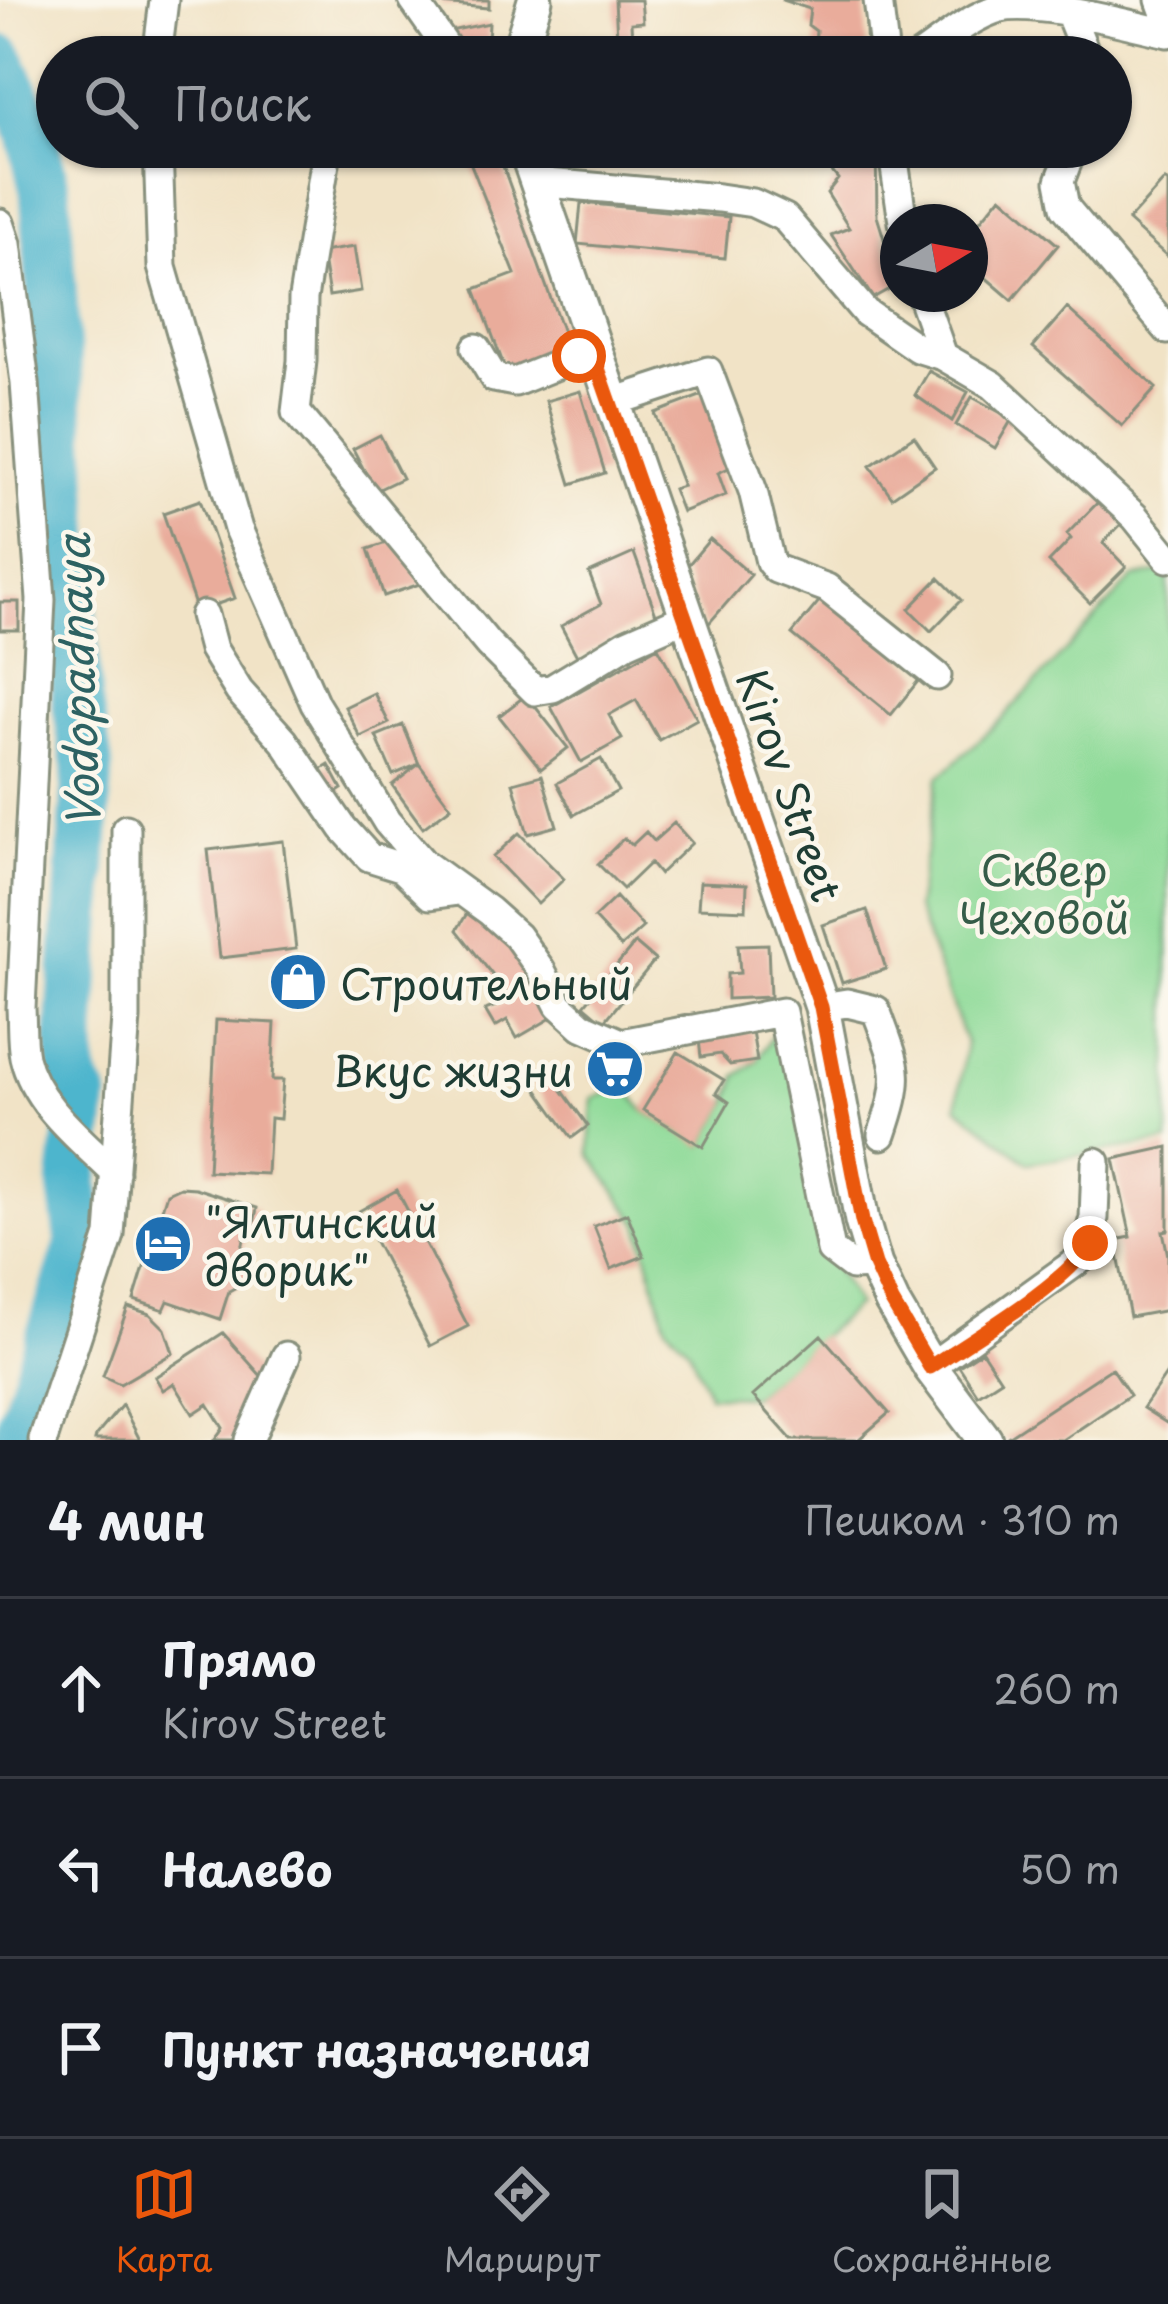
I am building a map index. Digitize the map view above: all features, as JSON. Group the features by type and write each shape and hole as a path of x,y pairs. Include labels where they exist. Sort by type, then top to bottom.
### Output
{"main road":[{"path":"525,36 536,0"},
{"name":"Kirov Street","path":"531,168 821,1007 862,1221 864,1266 892,1302 930,1367 986,1440"}],"street":[{"path":"160,36 164,0"},
{"path":"413,0 438,36"},
{"path":"878,0 882,36"},
{"path":"1160,0 1168,22"},
{"path":"951,36 1005,6 1070,13 1168,33"},
{"path":"1070,13 1079,36"},
{"path":"159,168 162,267 238,529 315,704 388,822 423,863 517,936 559,1005 583,1026 621,1043 782,1012 831,1250 864,1266"},
{"path":"324,168 303,298 296,412 364,498 530,688 542,692 554,688 596,659 685,618"},
{"path":"895,168 900,204"},
{"path":"1065,168 1060,181 1065,207 1168,330"},
{"path":"535,182 753,203 785,218 865,312 917,348 944,356 993,385 1135,518 1168,558"},
{"path":"0,223 7,244 25,383 41,600 21,1008 24,1058 55,1113 115,1173"},
{"path":"928,312 944,356"},
{"path":"476,348 494,379 515,382 592,351"},
{"path":"610,403 708,371 753,491 770,562 827,589 937,676"},
{"path":"204,614 212,649 239,691 284,741 343,828 369,857 401,867 430,895 458,891"},
{"path":"43,1440 110,1235 126,1018 126,829"},
{"path":"821,1007 847,1003 876,1010 898,1068 882,1135"},
{"path":"930,1367 1082,1257 1094,1218 1096,1162"},
{"path":"248,1440 286,1355"}],"green space":[{"name":"Сквер Чеховой","path":"1165,571 1168,1142 1028,1163 957,1106 966,1043 916,908 938,778 1002,719 1133,578"},
{"path":"772,1036 800,1062 837,1271 857,1305 753,1396 709,1395 689,1349 666,1325 639,1224 590,1154 593,1098 627,1087 643,1110 703,1146 729,1102 737,1076 757,1061"}],"building":[{"path":"441,0 489,0 489,8 441,4"},
{"path":"615,0 641,0 643,22 631,23 632,36 617,36"},
{"path":"782,0 865,0 866,36 816,36 808,25 810,9"},
{"path":"489,23 488,36 448,36 445,32"},
{"path":"472,168 504,168 569,349 506,371 475,289 515,274"},
{"path":"829,168 876,168 880,294 873,298 831,235 849,228 827,193 838,179"},
{"path":"1165,180 1168,183 1168,257 1128,221"},
{"path":"1001,196 1058,245 1012,300 988,279 988,212"},
{"path":"581,203 729,217 725,258 577,244"},
{"path":"354,247 361,291 329,296 322,252"},
{"path":"1067,308 1156,388 1122,426 1033,347"},
{"path":"929,371 968,392 952,421 915,395"},
{"path":"580,391 605,473 571,484 546,401"},
{"path":"708,393 735,465 718,473 726,495 682,512 673,489 683,486 655,413"},
{"path":"972,397 1012,419 995,448 956,425"},
{"path":"380,435 402,478 375,491 353,449"},
{"path":"914,436 935,467 892,497 870,466"},
{"path":"1104,496 1127,518 1103,543 1126,567 1090,603 1049,562 1071,539 1067,534"},
{"path":"200,500 235,598 197,611 163,513"},
{"path":"710,539 751,575 705,628 683,571"},
{"path":"395,540 423,583 384,596 368,549"},
{"path":"634,553 656,614 578,658 561,626 601,604 589,573"},
{"path":"939,578 961,600 931,631 909,609"},
{"path":"825,594 923,675 891,715 792,634"},
{"path":"0,602 19,602 19,630 0,630"},
{"path":"658,647 697,719 659,740 636,700 609,715 622,739 581,762 551,707"},
{"path":"374,693 389,723 360,737 345,707"},
{"path":"526,695 568,748 541,769 499,716"},
{"path":"403,725 419,764 393,775 376,736"},
{"path":"601,759 618,791 574,815 557,783"},
{"path":"419,764 451,807 423,828 392,785"},
{"path":"329,765 342,789 328,798 314,774"},
{"path":"542,775 557,826 528,834 513,783"},
{"path":"674,823 692,843 659,874 650,863 623,889 598,864 624,838 632,845 646,832 654,841"},
{"path":"519,833 564,879 538,904 493,857"},
{"path":"283,841 296,949 220,958 208,850"},
{"path":"700,882 747,884 746,910 698,908"},
{"path":"616,897 643,927 621,947 594,918"},
{"path":"469,910 507,934 558,1014 517,1038 507,1020 495,1027 485,1010 512,1000 457,930"},
{"path":"867,910 886,969 842,983 823,925"},
{"path":"635,943 655,960 604,1022 584,1005"},
{"path":"768,944 770,997 727,999 727,974 740,973 738,945"},
{"path":"216,1020 275,1023 272,1080 283,1080 280,1119 270,1118 267,1174 208,1171"},
{"path":"752,1031 757,1061 730,1065 720,1054 701,1057 699,1040"},
{"name":"Вкус жизни","path":"598,1050 638,1059 631,1088 591,1078"},
{"path":"678,1052 724,1080 716,1093 729,1102 703,1147 643,1110"},
{"path":"548,1071 588,1126 572,1138 532,1082"},
{"path":"1168,1147 1168,1230 1163,1231 1168,1310 1130,1317 1115,1240 1131,1237 1114,1159"},
{"path":"180,1187 257,1208 242,1249 257,1276 229,1291 220,1319 168,1301 164,1310 134,1300 167,1193"},
{"path":"397,1190 468,1326 430,1346 359,1211"},
{"path":"627,1213 644,1256 611,1269 594,1226"},
{"path":"128,1307 150,1314 165,1329 173,1353 120,1384 103,1376"},
{"path":"223,1333 263,1378 238,1440 214,1440 223,1428 208,1404 193,1414 174,1383 163,1390 155,1377"},
{"path":"821,1335 889,1413 858,1440 792,1440 753,1396"},
{"path":"982,1351 1001,1380 978,1395 959,1366"},
{"path":"1112,1368 1130,1395 1063,1440 1003,1440"},
{"path":"1168,1372 1168,1424 1143,1408"},
{"path":"122,1405 140,1440 95,1440 96,1436"}],"waterway":[{"name":"Vodopadnaya","path":"0,60 36,153"},
{"name":"Vodopadnaya","path":"18,1440 81,1243 73,1185 83,1097 72,1079 71,1032 88,768 77,701 45,190 40,168"}],"place":[{"name":"Строительный","path":"298,982"},
{"name":"Вкус жизни","path":"615,1069"},
{"name":"\"Ялтинский дворик\"","path":"163,1244"}],"route":[{"path":"579,356 592,351 821,1007 862,1221 875,1265 930,1367 1037,1292 1082,1257 1090,1243"}]}
